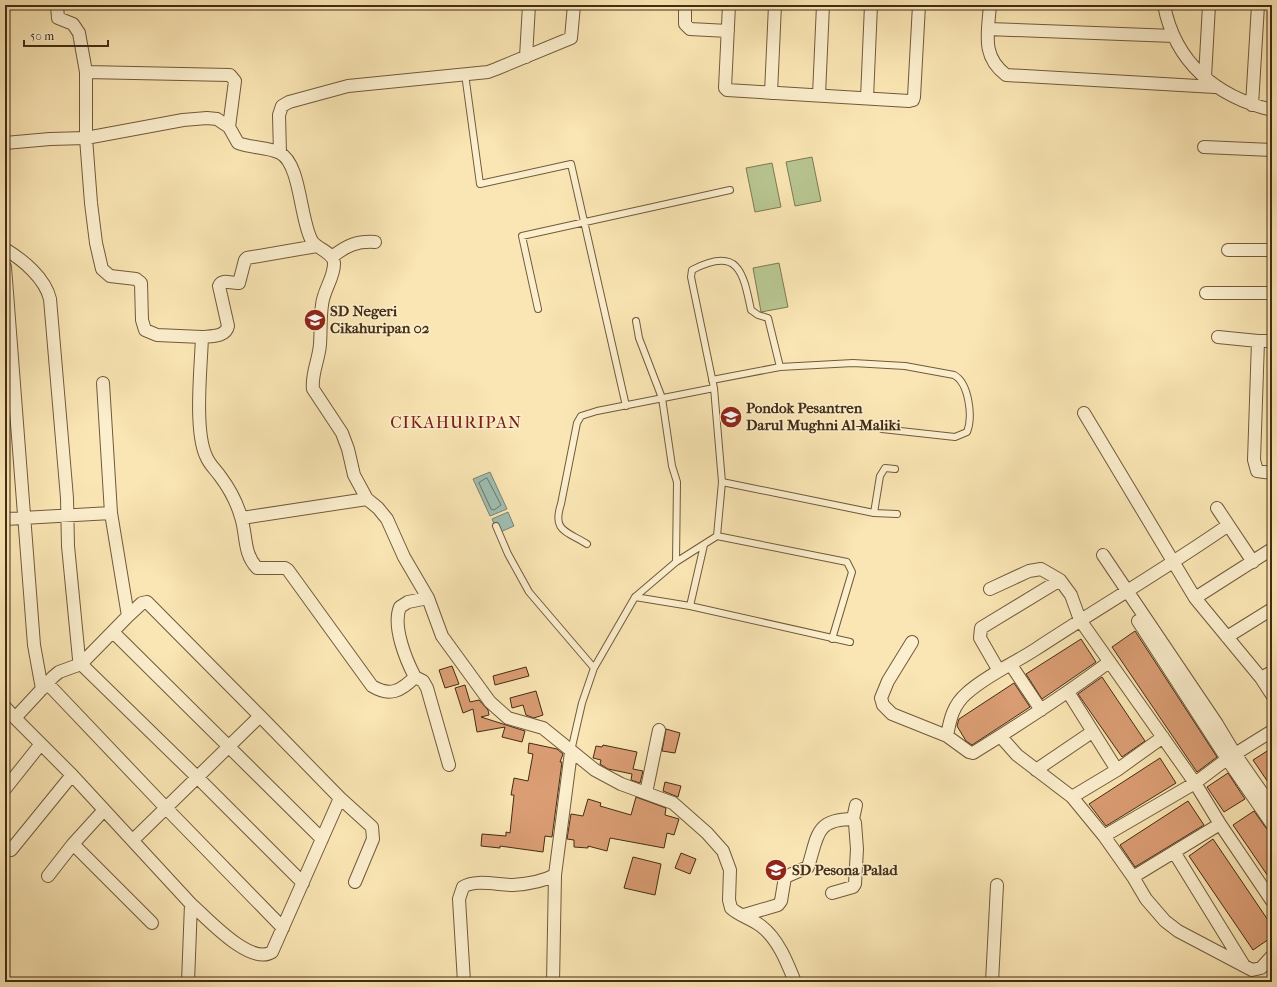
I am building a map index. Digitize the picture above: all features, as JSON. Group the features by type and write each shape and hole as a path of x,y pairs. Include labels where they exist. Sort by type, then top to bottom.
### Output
{"street":[{"path":"57,5 58,18 77,27 86,72 86,138 95,237 102,269 110,276 136,279 141,283 142,320 143,327 148,332 157,335 202,337 223,334 227,330 228,326 219,286 223,281 239,283 245,260 317,246"},
{"path":"526,57 529,5"},
{"path":"280,153 279,115 282,106 289,102 348,86 488,72 571,38 574,5"},
{"path":"685,5 685,24 690,29 728,31"},
{"path":"730,5 725,89 728,91 909,101 913,100 919,5"},
{"path":"771,93 775,5"},
{"path":"819,95 823,5"},
{"path":"866,98 871,5"},
{"path":"990,5 988,52 1000,71 1006,75 1215,87"},
{"path":"1164,5 1166,16 1174,36 1189,63 1215,87 1252,105 1272,110"},
{"path":"1205,77 1209,5"},
{"path":"1252,105 1258,5"},
{"path":"988,28 1174,36"},
{"path":"86,72 230,75 235,81 229,127"},
{"path":"5,143 50,139 86,138 194,118 217,119 229,127 238,143 280,153 287,160 294,174 310,234 317,246 332,257 335,262 334,270 322,304 320,344 312,382 313,389 342,433 348,449 354,475 367,499 383,512 404,557 428,598 446,642 490,702 508,718 543,728 595,770 621,784 673,803 716,842 723,851 728,863 731,908 735,912 744,915 770,935 780,950 795,982"},
{"path":"1204,147 1272,150"},
{"path":"332,257 350,244 362,241 375,242"},
{"path":"5,249 15,256 43,283 50,299 69,515 68,546 79,659 81,664 303,883"},
{"path":"1228,250 1272,250"},
{"path":"5,267 34,645 44,686 284,928"},
{"path":"1206,293 1272,293"},
{"path":"202,337 200,407 202,442 209,463 220,476 230,492 242,518 246,552 252,562 257,568 284,568 288,570 372,686 379,690 397,691 404,688 415,677"},
{"path":"1218,337 1272,341"},
{"path":"1258,341 1254,460 1256,471 1272,473"},
{"path":"103,383 111,513 128,616"},
{"path":"1084,413 1175,562 1195,598 1261,678 1272,695"},
{"path":"242,518 367,499"},
{"path":"1217,508 1227,526 1253,562"},
{"path":"5,519 111,513"},
{"path":"947,736 950,719 955,707 966,693 1124,592 1175,562 1227,526"},
{"path":"1195,598 1272,549"},
{"path":"1103,555 1124,592 1214,727 1231,756 1253,787 1272,807"},
{"path":"990,589 1029,571 1042,569 1060,580 1071,595 1080,620 1195,783 1220,824 1272,901"},
{"path":"999,671 980,638 981,628 1060,580"},
{"path":"428,598 408,602 400,607 397,613 398,629 404,652 415,677 424,683 426,688 449,766"},
{"path":"15,718 59,672 81,664 128,616 142,603 147,602 340,798 372,827 373,839 356,882"},
{"path":"1227,637 1272,609"},
{"path":"113,632 229,745 322,839"},
{"path":"912,642 888,681 881,702 885,709 892,714 947,736 969,752 973,753 1001,737 1068,692 1109,662"},
{"path":"1011,665 1041,710"},
{"path":"1261,678 1272,672"},
{"path":"1068,692 1117,770"},
{"path":"5,707 40,745 72,775 191,904 237,945 255,954 268,955 272,952 284,928 340,798"},
{"path":"133,840 260,716"},
{"path":"646,793 659,730"},
{"path":"1104,836 1195,783 1231,756 1272,731"},
{"path":"1036,770 1092,732"},
{"path":"1001,737 1017,755 1072,797 1104,836 1133,877 1146,899 1165,921 1178,931 1214,948 1252,970 1261,968 1272,956"},
{"path":"1072,797 1117,770 1162,737"},
{"path":"7,781 40,745"},
{"path":"553,982 555,875 571,752"},
{"path":"11,850 72,775"},
{"path":"1253,787 1272,824"},
{"path":"832,893 853,887 856,884 857,849 855,823 853,819 856,806"},
{"path":"48,876 73,844 104,810"},
{"path":"744,915 778,905 785,877 808,867 821,828 825,824 840,819 853,819"},
{"path":"1133,877 1220,824"},
{"path":"73,844 152,923"},
{"path":"1174,852 1245,966"},
{"path":"464,982 459,899 463,887 470,884 512,885 530,883 545,880 555,875"},
{"path":"992,982 997,885"},
{"path":"188,982 191,904"}],"lane":[{"path":"465,74 480,184 571,164 626,406"},
{"path":"538,309 522,236 730,190"},
{"path":"717,536 722,482 714,388 691,277 692,270 720,260 732,262 738,268 745,282 751,310 768,318 780,367"},
{"path":"636,321 639,338 662,398 672,466 677,482 676,562"},
{"path":"712,380 780,367 853,363 905,366 954,375 961,379 965,385 968,402 967,432 955,437 882,429"},
{"path":"587,544 561,529 557,516 577,424 581,416 597,411 714,388"},
{"path":"874,513 880,474 885,468 894,469"},
{"path":"722,482 874,513 897,514"},
{"path":"496,526 508,554 529,592 594,668"},
{"path":"571,752 582,703 594,668 635,597 676,562 717,536 847,562 850,565 852,572 832,639"},
{"path":"690,606 704,545"},
{"path":"635,597 690,606 850,642"}],"green space":[{"path":"812,157 821,201 795,206 786,162"},
{"path":"772,163 781,207 755,212 746,168"},
{"path":"779,263 788,307 761,312 753,268"}],"water":[{"path":"490,472 507,509 490,516 473,479"},
{"path":"508,512 514,526 498,533 492,519"}],"building":[{"path":"1135,631 1217,757 1197,772 1112,647"},
{"path":"1081,639 1096,662 1042,699 1026,674"},
{"path":"452,666 459,684 445,688 439,670"},
{"path":"526,667 529,676 495,685 493,676"},
{"path":"1102,677 1145,741 1122,757 1078,694"},
{"path":"1014,683 1030,707 972,745 966,741 957,726 959,719"},
{"path":"465,685 470,702 479,700 488,710 489,715 481,717 525,731 522,742 502,737 505,727 477,732 473,709 463,713 455,688"},
{"path":"536,691 543,715 534,718 526,715 523,705 512,708 510,698"},
{"path":"666,729 680,733 675,753 662,751"},
{"path":"529,743 557,749 563,754 560,762 562,762 552,837 545,836 543,852 500,846 500,848 481,846 482,834 506,836 506,832 510,833 514,795 511,795 514,778 528,781 533,754 528,753"},
{"path":"603,745 637,752 633,769 643,771 640,783 631,780 632,774 608,769 600,764 601,760 593,758 596,746 602,747"},
{"path":"1272,748 1272,788 1253,760"},
{"path":"1160,758 1176,783 1106,826 1089,804"},
{"path":"1228,773 1245,799 1224,812 1207,787"},
{"path":"665,782 681,786 678,797 663,791"},
{"path":"636,797 666,808 665,815 679,819 674,835 667,833 664,848 610,838 607,851 588,846 588,848 574,847 574,840 567,839 571,814 583,816 588,799 601,803 600,806 631,815"},
{"path":"1188,801 1204,825 1135,867 1120,845"},
{"path":"1254,811 1266,828 1272,831 1272,882 1233,825"},
{"path":"1213,839 1272,926 1272,937 1253,950 1189,856"},
{"path":"681,853 696,859 690,874 675,868"},
{"path":"633,857 661,864 655,895 624,888"}],"place":[{"name":"SD Negeri Cikahuripan 02","path":"315,320"},
{"name":"Pondok Pesantren Darul Mughni Al-Maliki","path":"731,417"},
{"name":"SD Pesona Palad","path":"776,870"}],"district":[{"name":"CIKAHURIPAN","path":"456,422"}]}
